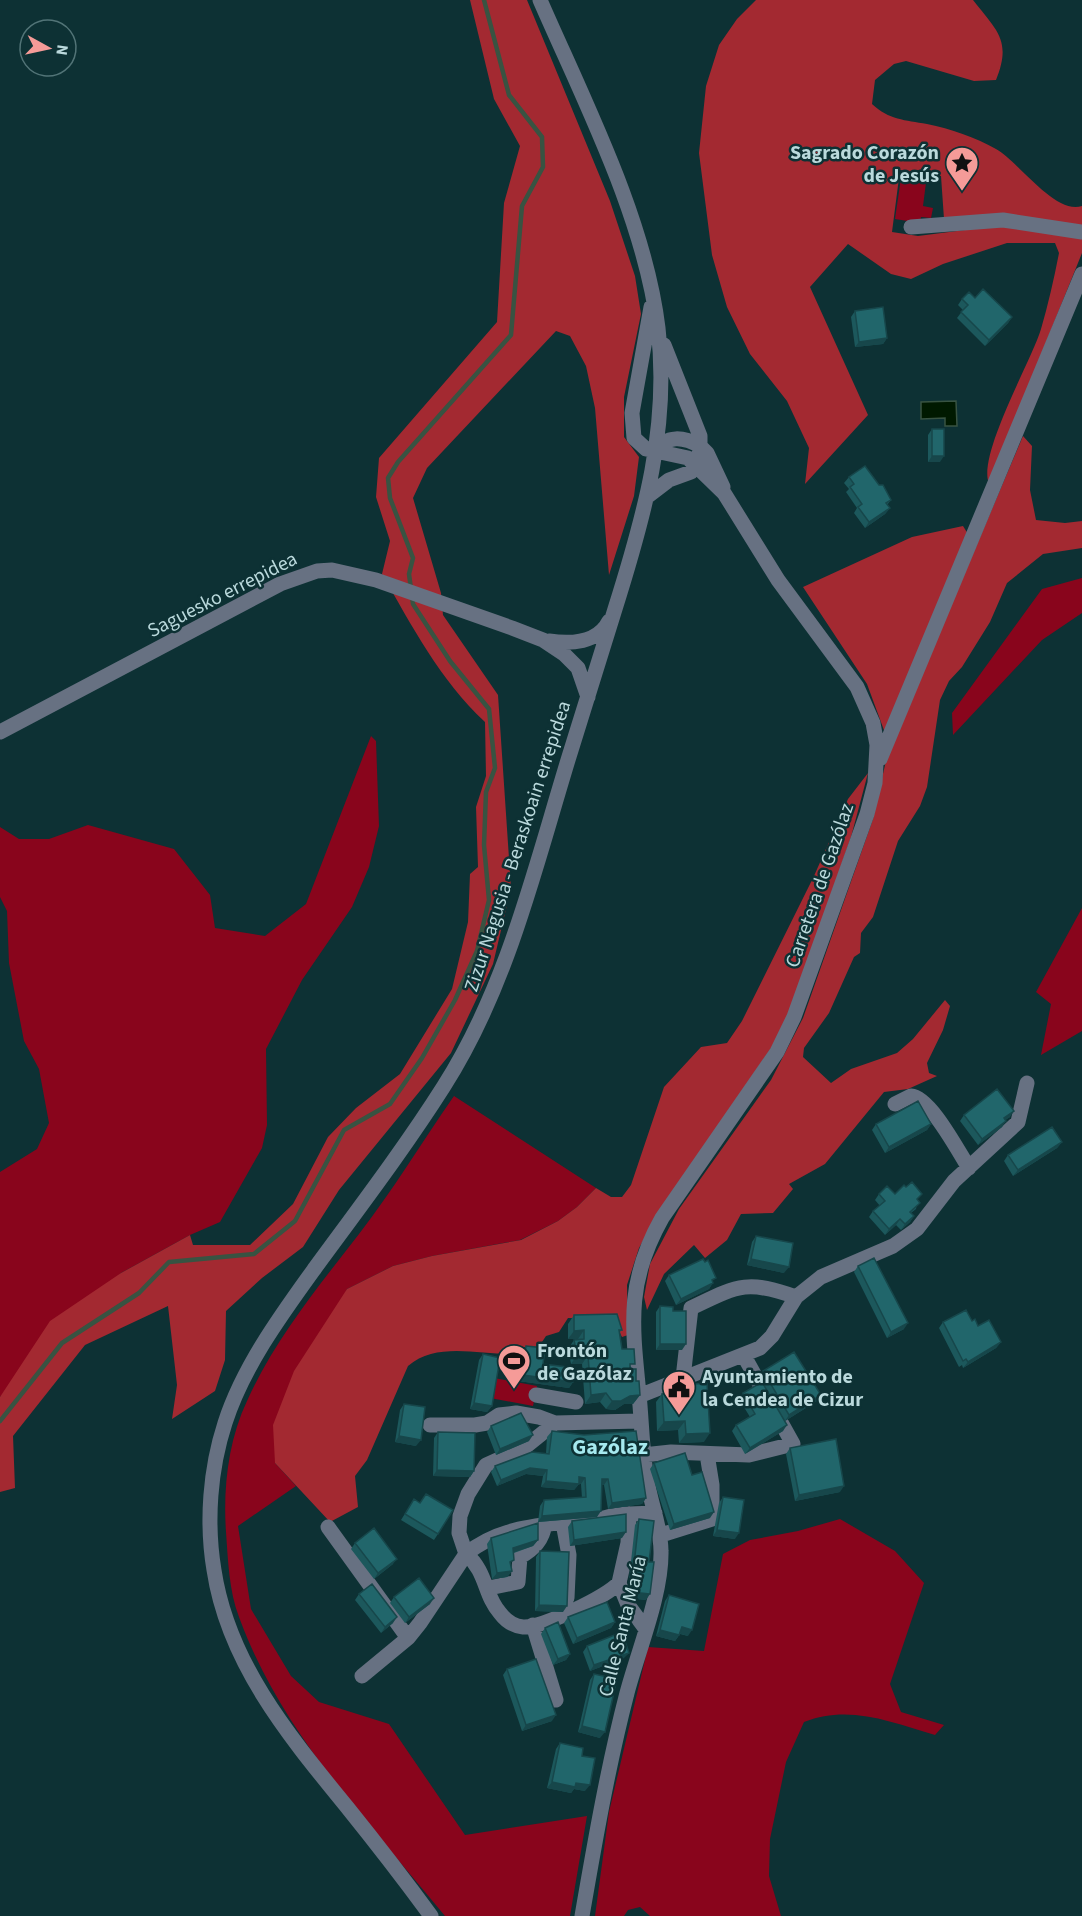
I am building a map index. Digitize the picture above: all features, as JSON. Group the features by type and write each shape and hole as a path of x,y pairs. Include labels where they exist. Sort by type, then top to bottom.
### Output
{"street":[{"name":"Zizur Nagusia - Beraskoain errepidea","path":"431,1916 276,1716 243,1660 224,1612 213,1568 210,1507 214,1467 224,1425 250,1367 302,1286 438,1096 497,984 615,611 648,496 656,452 661,388 659,333 653,295 640,245 612,168 540,0"},
{"path":"911,228 1003,220 1082,232"},
{"path":"877,764 1082,273"},
{"path":"653,295 635,391 632,429 638,445 656,452 688,458 724,493"},
{"path":"648,496 669,480 692,472 700,446 700,436 659,333"},
{"path":"656,452 667,441 680,438 700,446 707,453 724,493"},
{"name":"Carretera de Gazólaz","path":"635,1289 646,1246 662,1218 777,1052 794,1017 867,814 877,764 873,723 857,687 778,580 724,493"},
{"path":"972,504 980,518"},
{"name":"Saguesko errepidea","path":"0,732 304,574 332,570 398,588 543,640"},
{"path":"543,640 578,642 605,630 615,611"},
{"path":"543,640 578,668 588,697"},
{"path":"559,651 590,661 599,660"},
{"path":"639,1396 760,1348 772,1336 796,1297 821,1277 905,1239 917,1229 954,1181 1018,1122 1027,1083"},
{"path":"895,1104 910,1096 920,1098 936,1116 969,1168"},
{"path":"872,1253 881,1273"},
{"path":"683,1378 691,1308 728,1290 749,1285 768,1287 796,1297"},
{"name":"Calle Santa María","path":"582,1916 611,1758 659,1577 661,1535 639,1421 633,1332 635,1289"},
{"path":"644,1455 671,1452 749,1455 793,1444 744,1356"},
{"path":"536,1395 576,1399 578,1423"},
{"path":"430,1425 475,1425 487,1423 500,1415 516,1413 555,1423 639,1421"},
{"path":"555,1423 524,1448 486,1465 468,1494 460,1516 459,1533 466,1554 476,1563 498,1611 509,1623 525,1627 594,1601 619,1583"},
{"path":"661,1535 712,1520 712,1485 707,1454"},
{"path":"362,1676 408,1638 434,1604 466,1554 479,1543 529,1525 655,1513"},
{"path":"629,1514 628,1544 619,1583 628,1605 645,1628"},
{"path":"489,1588 518,1582 519,1557 534,1549 543,1533 544,1523"},
{"path":"563,1523 569,1555 566,1613"},
{"path":"328,1527 408,1638"},
{"path":"533,1624 556,1700"}],"shaded area":[{"path":"470,0 527,0 610,201 635,276 641,314 624,397 624,437 639,457 634,496 609,575 595,408 586,366 570,336 556,331 427,468 413,498 441,593 443,615 498,695 511,888 493,964 451,1053 339,1190 303,1247 262,1278 226,1311 225,1360 215,1391 172,1419 177,1385 168,1306 85,1345 13,1436 15,1488 0,1492 0,1397 50,1321 121,1273 190,1235 193,1245 250,1245 293,1204 328,1137 356,1108 400,1074 452,989 468,922 470,874 478,867 476,807 486,776 485,722 469,706 441,670 416,633 382,574 390,541 376,497 379,458 497,322 504,203 520,146 494,99"},
{"path":"756,0 973,0 995,28 1002,45 1003,55 996,80 974,81 906,61 894,64 875,80 872,104 891,116 945,128 988,145 1005,156 1060,203 1071,207 1082,206 1082,228 944,219 941,176 900,170 892,232 918,236 1004,225 1082,237 1082,253 989,484 987,470 998,431 1044,320 1059,253 1055,243 1007,243 943,264 911,279 891,274 848,244 810,287 868,415 805,484 809,448 787,401 750,354 727,307 712,255 699,153 706,86 719,45 737,19"},
{"path":"902,171 927,175 923,206 933,208 931,218 921,217 920,223 895,219"},
{"path":"956,401 957,426 945,426 945,418 921,419 921,402"},
{"path":"1023,436 1032,446 1030,490 1036,520 1065,523 1082,521 1082,548 1043,554 1007,583 990,622 962,667 949,681 940,700 927,787 920,806 898,841 873,917 861,933 860,953 854,957 829,1013 804,1048 803,1057 831,1083 851,1069 897,1053 913,1039 945,1000 950,1006 943,1030 927,1063 929,1073 937,1076 908,1089 884,1092 825,1164 789,1184 793,1189 773,1213 741,1214 727,1240 705,1258 694,1245 664,1274 647,1310 644,1297 650,1264 679,1209 771,1080 803,1018 873,819 887,756"},
{"path":"963,526 968,534 885,733 867,684 803,587 912,537"},
{"path":"1082,578 1082,613 1042,640 953,735 952,713 1042,589"},
{"path":"371,736 376,741 379,826 369,867 352,907 302,980 266,1049 267,1125 262,1148 220,1222 190,1235 121,1273 0,1397 0,1172 37,1149 49,1123 39,1069 24,1041 9,963 7,911 0,897 0,827 19,839 49,839 88,825 174,849 210,895 215,928 265,936 306,904"},
{"path":"868,773 851,837 791,1010 774,1044 660,1210 639,1248 627,1285 628,1335 622,1337 615,1323 608,1319 568,1318 559,1332 546,1336 538,1348 522,1347 515,1354 445,1351 419,1358 408,1366 367,1460 355,1476 358,1507 330,1522 275,1463 273,1425 294,1371 347,1289 393,1266 432,1256 521,1240 558,1221 577,1207 596,1188 611,1197 622,1197 631,1185 664,1087 701,1047 727,1043 742,1021 814,876 848,799"},
{"path":"1082,908 1082,1031 1041,1055 1051,1004 1036,992"},
{"path":"454,1096 596,1188 577,1207 558,1221 520,1240 432,1256 393,1266 347,1289 275,1463 296,1486 238,1526 251,1609 291,1676 319,1702 389,1724 465,1835 587,1816 570,1916 445,1916 357,1811 303,1738 278,1699 257,1659 239,1617 231,1586 226,1532 226,1482 235,1432 247,1401 284,1335 384,1200"},
{"name":"Frontón de Gazólaz","path":"494,1378 537,1386 533,1406 490,1398"},
{"path":"840,1519 895,1551 924,1583 890,1684 901,1712 944,1725 935,1735 886,1720 854,1715 821,1717 804,1722 786,1762 770,1839 769,1876 781,1916 650,1916 640,1907 628,1910 624,1916 595,1916 609,1812 648,1647 704,1651 723,1554 750,1540 798,1531"}],"building":[{"path":"983,289 1012,317 989,340 961,312 968,305 962,299 969,292 975,298"},
{"path":"883,307 887,338 859,342 855,311"},
{"path":"932,429 944,429 944,456 932,456"},
{"path":"865,466 879,485 883,485 891,500 886,503 890,508 869,522 858,507 862,504 850,487 854,484 849,477"},
{"path":"997,1089 1014,1111 1004,1118 1006,1121 982,1139 964,1115"},
{"path":"918,1101 931,1124 889,1147 876,1124"},
{"path":"1052,1127 1062,1142 1018,1170 1008,1155"},
{"path":"912,1182 922,1194 917,1199 920,1203 910,1212 914,1216 905,1224 900,1219 889,1229 873,1211 885,1201 879,1194 887,1186 895,1194 904,1185 906,1187"},
{"path":"756,1236 793,1243 789,1267 751,1259"},
{"path":"874,1258 908,1323 891,1332 858,1266"},
{"path":"703,1259 705,1262 708,1260 716,1278 712,1280 713,1283 681,1299 669,1275"},
{"path":"660,1306 673,1307 673,1311 686,1311 686,1344 660,1344"},
{"path":"966,1310 978,1326 989,1320 1001,1342 968,1362 966,1359 963,1361 943,1322"},
{"path":"617,1314 622,1330 619,1330 622,1349 634,1349 635,1364 630,1364 630,1369 636,1369 636,1381 639,1381 640,1395 630,1396 621,1401 612,1401 606,1393 591,1395 588,1355 577,1355 574,1340 584,1339 584,1330 574,1331 574,1315"},
{"path":"526,1346 545,1348 543,1364 575,1368 573,1382 523,1375"},
{"path":"794,1352 821,1395 789,1415 763,1371"},
{"path":"483,1354 500,1358 492,1406 474,1403"},
{"path":"762,1382 787,1425 750,1448 736,1425 755,1414 743,1393"},
{"name":"Ayuntamiento de la Cendea de Cizur","path":"707,1383 710,1433 686,1434 685,1421 664,1422 662,1394 682,1392 682,1385"},
{"path":"404,1404 425,1407 421,1440 399,1436"},
{"path":"521,1413 533,1435 500,1449 491,1426"},
{"path":"552,1431 584,1435 636,1431 646,1498 612,1503 608,1479 602,1479 601,1511 542,1516 544,1500 586,1497 585,1478 579,1477 579,1484 546,1481 547,1470 530,1468 501,1480 495,1466 532,1452 549,1454"},
{"path":"438,1432 475,1433 474,1471 437,1470"},
{"path":"836,1439 844,1486 799,1495 790,1448"},
{"path":"685,1453 692,1475 702,1472 714,1512 674,1524 654,1463"},
{"path":"426,1494 453,1510 438,1534 405,1514 414,1499 420,1503"},
{"path":"723,1497 744,1500 739,1533 717,1530"},
{"path":"626,1514 626,1532 574,1540 572,1521"},
{"path":"639,1519 654,1521 649,1562 654,1562 650,1594 631,1592"},
{"path":"538,1523 538,1540 513,1548 514,1560 510,1562 512,1571 497,1573 491,1538"},
{"path":"374,1528 397,1559 378,1573 355,1543"},
{"path":"540,1551 569,1552 567,1606 539,1605"},
{"path":"419,1578 434,1598 409,1617 394,1597"},
{"path":"372,1584 397,1617 385,1627 359,1594"},
{"path":"669,1595 699,1604 692,1630 682,1627 679,1635 660,1630"},
{"path":"607,1602 615,1622 577,1638 568,1617"},
{"path":"558,1622 570,1654 558,1659 545,1628"},
{"path":"622,1632 629,1653 594,1665 587,1646"},
{"path":"536,1659 556,1715 526,1725 507,1669"},
{"path":"594,1674 617,1679 605,1732 582,1726"},
{"path":"560,1743 583,1748 582,1756 595,1758 590,1785 576,1783 575,1787 552,1782"}],"waterway":[{"path":"0,1421 62,1343 139,1293 169,1262 254,1254 295,1221 344,1130 390,1104 422,1058 455,1000 477,951 489,900 484,845 486,792 495,768 489,709 450,661 413,604 409,574 413,558 390,498 388,478 398,462 511,335 522,206 543,167 542,137 509,95 484,0"}],"place":[{"name":"Sagrado Corazón de Jesús","path":"962,192"},
{"name":"Frontón de Gazólaz","path":"514,1390"},
{"name":"Ayuntamiento de la Cendea de Cizur","path":"679,1416"}],"district":[{"name":"Gazólaz","path":"610,1446"}]}
